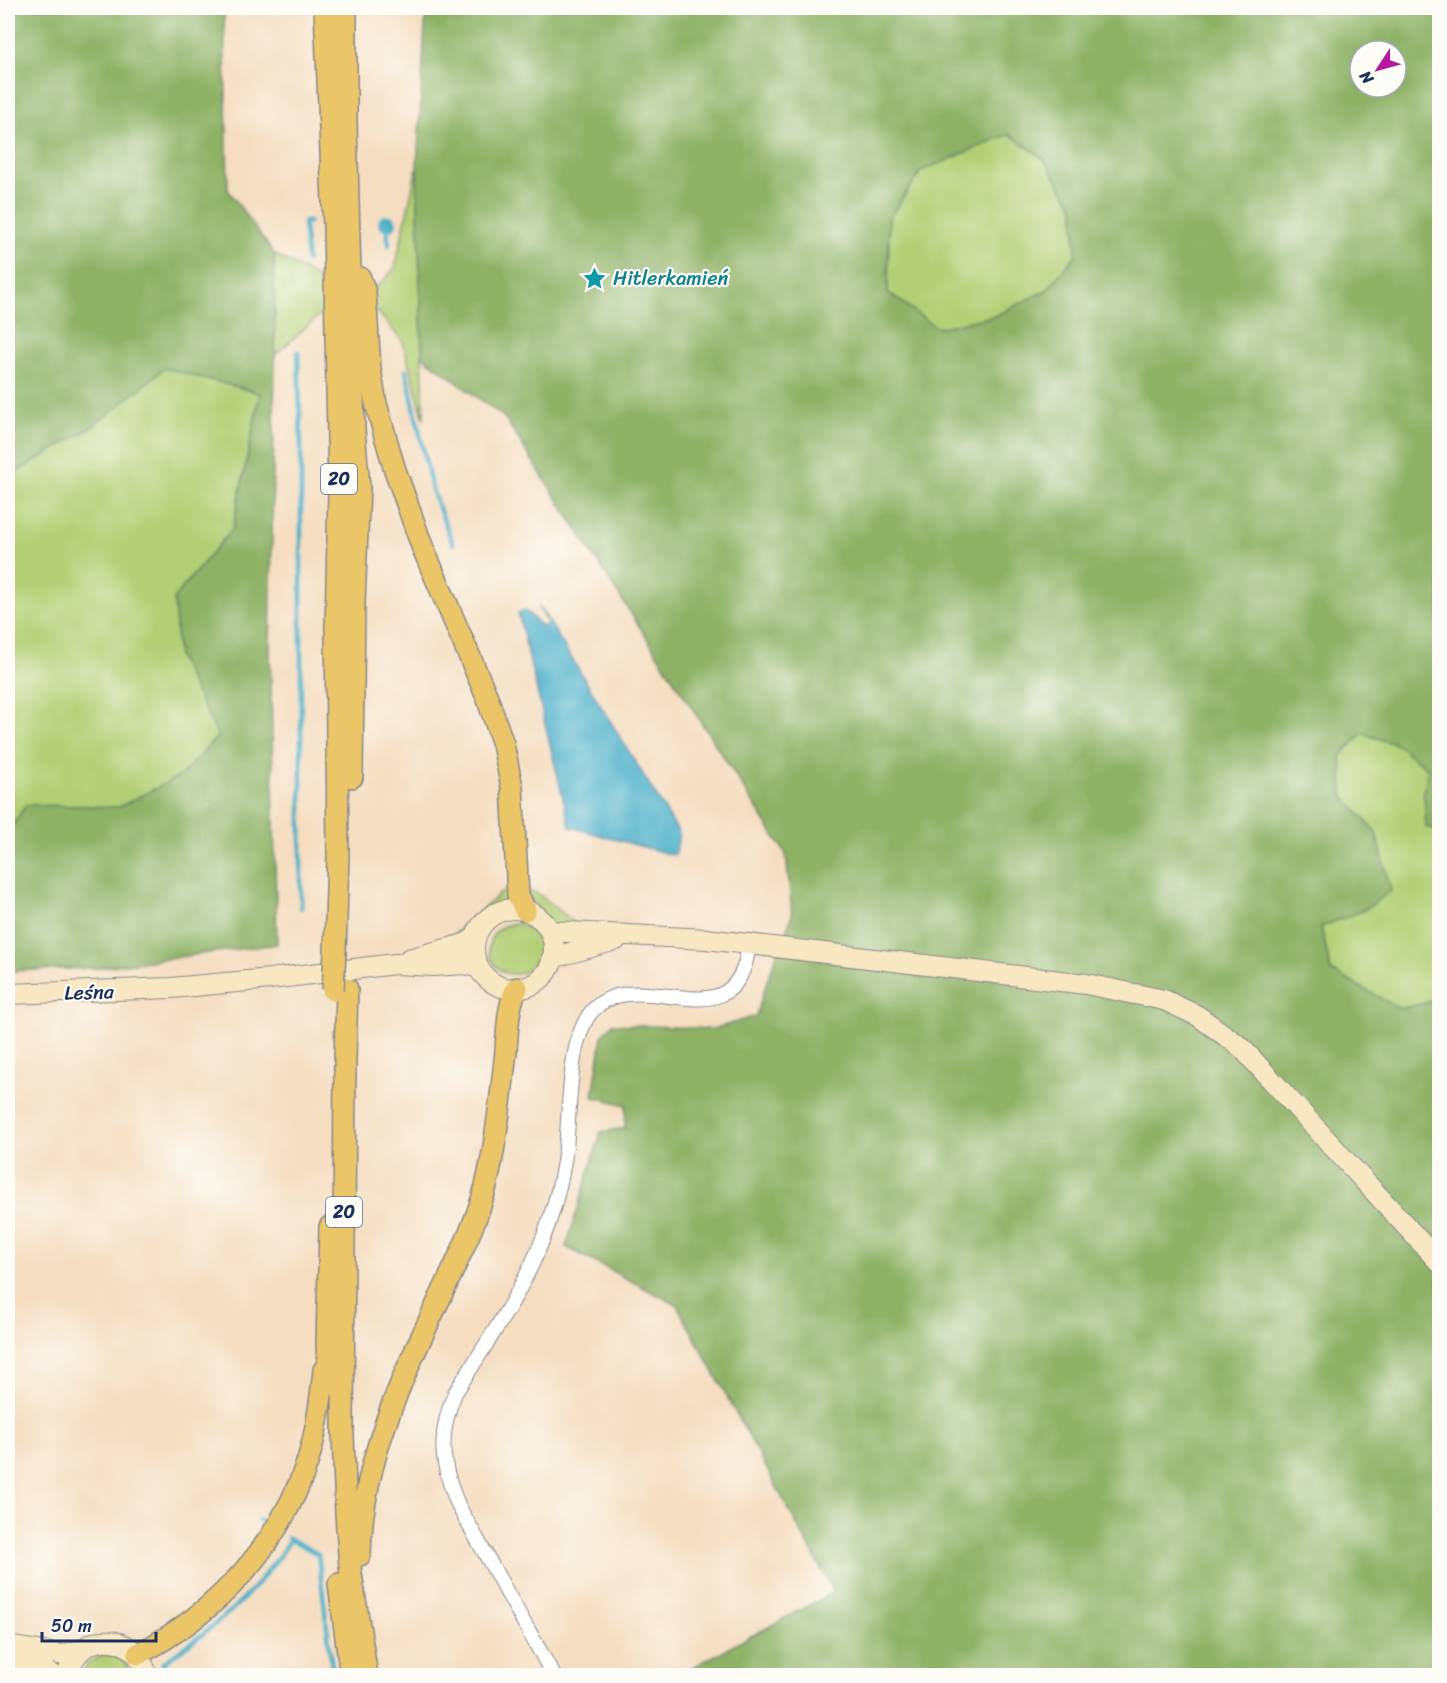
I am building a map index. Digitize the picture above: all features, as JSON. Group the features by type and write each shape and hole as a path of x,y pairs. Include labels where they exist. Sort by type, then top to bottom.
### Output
{"main road":[{"name":"20","path":"326,8 334,226 339,492 336,626 341,951"},
{"name":"20","path":"346,8 346,122 354,430 359,488 327,1344 335,1538 343,1626 351,1676"},
{"path":"350,252 365,293 370,369 376,404 394,467 422,546 487,697 503,744 512,786 518,896 525,910"},
{"path":"360,1631 360,1540 370,1475 393,1403 453,1272 480,1203 489,1173 509,1020 517,988"},
{"name":"20","path":"340,990 342,1401 346,1525 350,1567 367,1676"},
{"path":"138,1654 203,1611 245,1571 272,1535 286,1512 308,1459 320,1408 327,1344"}],"street":[{"path":"515,909 525,910 542,920 550,932 554,948 547,971 526,987 505,987 492,982 479,968 474,946 475,938 480,927 495,913 515,909"},
{"path":"550,932 681,937 749,944 1086,984 1164,1000 1198,1016 1241,1047 1440,1263"},
{"path":"552,958 629,936"},
{"path":"395,964 465,944 475,938"},
{"path":"554,1676 459,1507 449,1485 442,1448 444,1424 455,1393 526,1279 544,1239 564,1162 574,1055 578,1037 593,1010 611,998 626,994 638,993 697,999 722,994 741,977 747,963 749,944"},
{"path":"395,964 434,966 465,964 479,968"},
{"name":"Leśna","path":"8,994 171,988 395,964"},
{"path":"8,1646 63,1655 108,1640 127,1646 138,1654 147,1676"},
{"path":"68,1676 73,1660 81,1650"},
{"path":"8,1654 56,1676"}],"green space":[{"path":"8,8 224,8 228,190 274,254 275,359 270,651 277,944 96,968 8,971 8,832 26,805 119,807 180,776 218,736 178,656 174,598 233,528 260,393 165,368 92,427 8,477"},
{"path":"426,8 1439,8 1439,832 1426,827 1424,793 1428,769 1398,745 1362,733 1341,756 1343,796 1376,832 1391,891 1364,910 1321,927 1331,971 1400,1009 1439,1000 1439,1675 678,1675 834,1592 677,1305 566,1247 601,1132 625,1128 626,1105 593,1097 602,1036 612,1024 713,1029 756,1016 792,915 786,854 505,418 422,356 417,167","holes":["1009,134 1044,159 1074,207 1076,255 1047,290 995,316 937,328 888,292 889,218 921,171"]},
{"path":"1009,134 1044,159 1074,207 1076,255 1047,290 995,316 937,328 888,292 889,218 921,171"},
{"path":"417,167 424,420 403,342 378,312 323,312 275,355 274,254 329,284 378,286 395,268"},
{"path":"165,368 260,393 233,528 174,598 178,656 218,736 180,776 119,807 26,805 8,832 8,477 92,427"},
{"path":"1362,733 1398,745 1428,769 1424,793 1426,826 1439,832 1439,1000 1400,1009 1331,971 1321,926 1364,910 1376,832 1343,796 1341,756"},
{"path":"503,891 510,891 509,903 491,910 464,936 443,944"},
{"path":"525,891 537,893 581,928 553,925"},
{"path":"509,924 519,924 532,931 539,944 539,954 532,967 519,974 509,974 500,970 493,963 489,954 489,944 493,935 500,928"},
{"path":"102,1655 121,1659 131,1675 82,1675 87,1664"}],"water":[{"path":"538,607 542,610 679,833 676,853 672,855 570,827 518,613 525,610 542,627 548,623"}],"waterway":[{"path":"307,261 304,222 309,222"},
{"path":"383,223 386,223 389,245"},
{"path":"298,352 301,444 301,908"},
{"path":"406,370 432,490 453,544"},
{"path":"288,1538 318,1554 333,1676"},
{"path":"165,1676 163,1663 200,1636 249,1593 291,1539"}],"place":[{"name":"Hitlerkamień","path":"595,278"}]}
